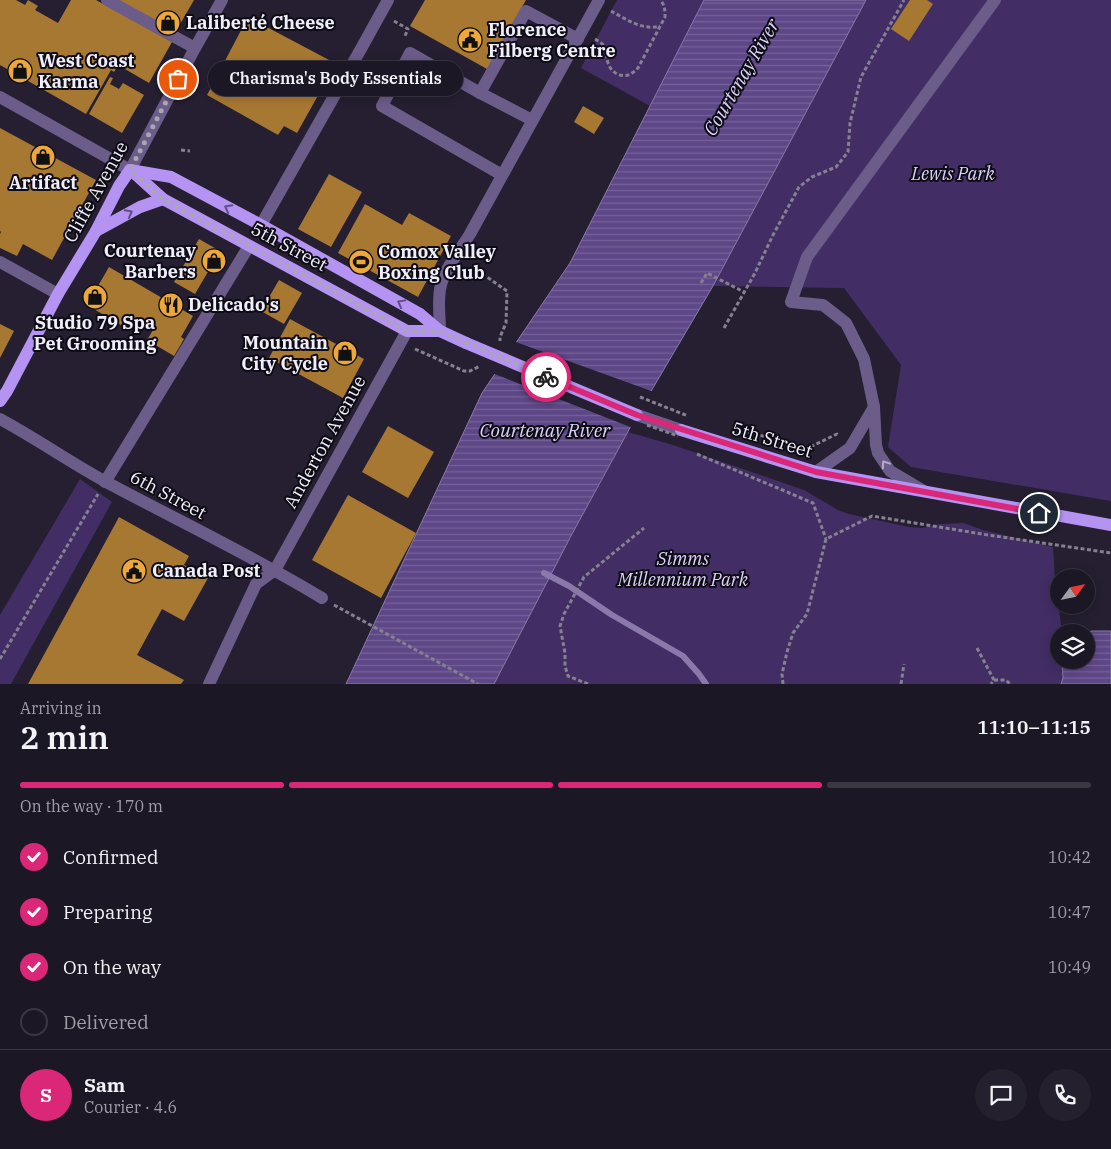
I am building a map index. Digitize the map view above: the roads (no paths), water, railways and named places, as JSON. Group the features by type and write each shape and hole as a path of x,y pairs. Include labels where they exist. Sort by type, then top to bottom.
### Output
{"main road":[{"name":"5th Street","path":"130,170 171,177 420,314 440,331 637,415"},
{"name":"5th Street","path":"130,170 163,199 407,331 440,331"},
{"name":"Cliffe Avenue","path":"0,401 58,294 130,170"},
{"path":"96,231 140,207 163,199"},
{"name":"5th Street","path":"681,430 816,472 1111,526"}],"street":[{"path":"107,0 195,48"},
{"name":"Cliffe Avenue","path":"130,170 222,0"},
{"path":"260,225 388,0"},
{"path":"924,492 890,472 878,453 874,407 864,358 846,323 823,305 791,302 807,257 995,0"},
{"path":"440,331 439,304 441,285 447,272 470,234 598,2"},
{"path":"480,93 526,11 580,35"},
{"path":"502,175 382,106 410,53 532,120"},
{"name":"5th Street","path":"0,97 130,170"},
{"path":"106,482 249,246"},
{"path":"0,262 58,294"},
{"name":"Anderton Avenue","path":"275,570 407,331"},
{"path":"816,472 850,448 874,407"},
{"name":"5th Street","path":"637,415 681,430"},
{"name":"6th Street","path":"0,419 106,482 275,570 322,598"},
{"path":"209,684 256,584 275,570"}],"water":[{"name":"Courtenay River","path":"704,0 866,0 713,286 637,415 572,534 494,684 346,684 482,393 570,263"},
{"path":"1095,631 1111,631 1111,684 1061,684 1062,669 1095,669"}],"waterway":[{"path":"544,573 569,586 612,615 683,656 706,684"}],"place":[{"name":"Laliberté Cheese","path":"168,23"},
{"name":"Florence Filberg Centre","path":"470,40"},
{"name":"West Coast Karma","path":"20,71"},
{"name":"Charisma's Body Essentials","path":"178,79"},
{"name":"Artifact","path":"43,157"},
{"name":"Courtenay Barbers","path":"214,261"},
{"name":"Comox Valley Boxing Club","path":"361,262"},
{"name":"Studio 79 Spa Pet Grooming","path":"95,297"},
{"name":"Delicado's","path":"171,305"},
{"name":"Mountain City Cycle","path":"345,353"},
{"name":"Canada Post","path":"134,571"}],"park label":[{"name":"Lewis Park","path":"953,174"},
{"name":"Simms Millennium Park","path":"683,569"}]}
